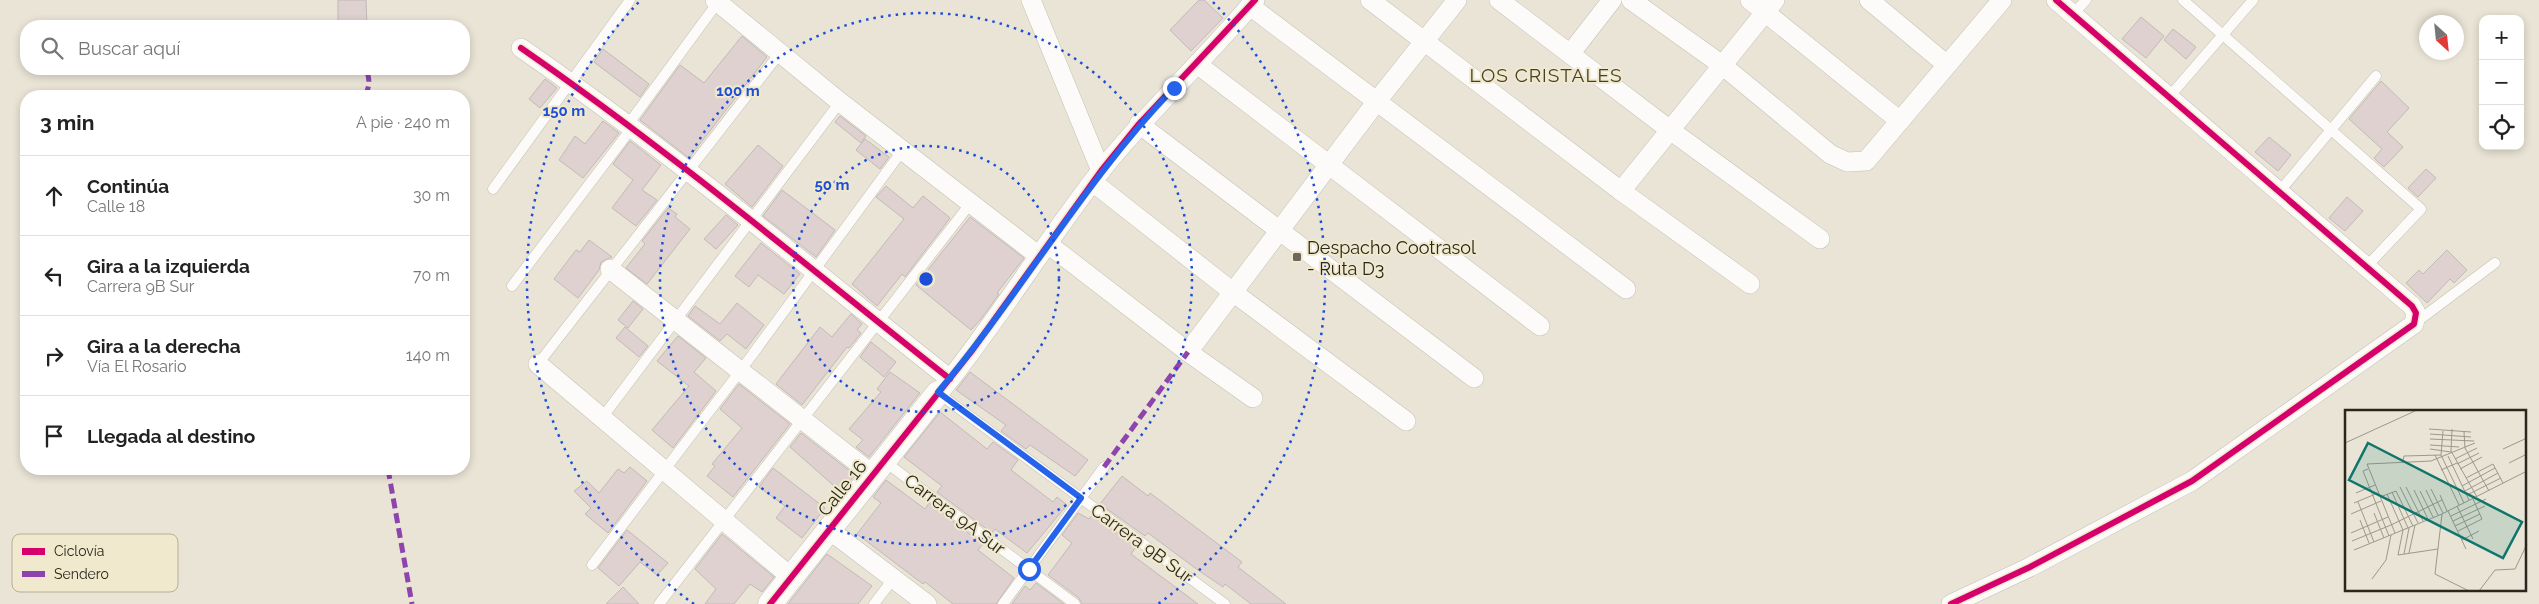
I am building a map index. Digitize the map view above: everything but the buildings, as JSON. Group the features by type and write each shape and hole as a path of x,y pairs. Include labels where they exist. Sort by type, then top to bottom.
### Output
{"street":[{"path":"1031,0 1098,177 1234,293 1406,421"},
{"path":"1370,0 1620,191 1750,284"},
{"path":"1188,352 1331,166 1377,102 1457,0"},
{"path":"1499,0 1670,130 1820,239"},
{"path":"1570,54 1612,0"},
{"path":"1631,0 1722,66 1830,154 1847,162 1866,161 2002,0"},
{"path":"1750,0 1770,6 1900,121"},
{"path":"1869,0 1947,65"},
{"path":"1953,603 2030,567 2192,481 2414,324 2416,313 2412,306 2367,266 2056,0"},
{"path":"717,1 840,102 970,204 1043,250 1253,398"},
{"path":"521,48 570,82 752,219 877,322 944,386 1043,250 1139,124 1253,3 1377,102 1626,289"},
{"path":"1620,191 1770,6"},
{"path":"1197,64 1540,326"},
{"path":"1139,124 1474,378"},
{"path":"610,270 803,419 878,467"},
{"path":"538,364 791,577"},
{"name":"Calle 16","path":"770,604 944,386"},
{"path":"828,529 927,604"}],"lane":[{"path":"493,189 630,0"},
{"path":"2073,14 2086,0"},
{"path":"2183,0 2224,34 2421,209 2367,266"},
{"path":"2169,97 2253,0"},
{"path":"512,286 629,127 717,1"},
{"path":"538,364 780,53"},
{"path":"2280,191 2376,76"},
{"path":"602,418 840,102"},
{"path":"592,566 741,370 902,151"},
{"path":"659,604 970,204"},
{"path":"2414,324 2495,264"},
{"name":"Carrera 9B Sur","path":"944,386 1081,498 1225,604"},
{"name":"Carrera 9A Sur","path":"878,467 1029,569 1075,604"},
{"path":"1003,604 1104,467"},
{"path":"874,604 893,579"}],"marked path":[{"path":"368,75 368,90"},
{"path":"1104,467 1188,352"},
{"path":"389,475 412,604"}],"cycle path":[{"path":"770,604 971,352 1101,171 1139,124 1255,0"},
{"path":"1951,604 2030,567 2192,481 2414,324 2416,313 2412,306 2056,0"},
{"path":"521,48 685,168 950,379"}],"place":[{"name":"Despacho Cootrasol - Ruta D3","path":"1297,257"}],"district":[{"name":"LOS CRISTALES","path":"1546,75"}],"route":[{"path":"1029,569 1081,498 938,392 970,352 1101,171 1139,124 1174,88"}]}
